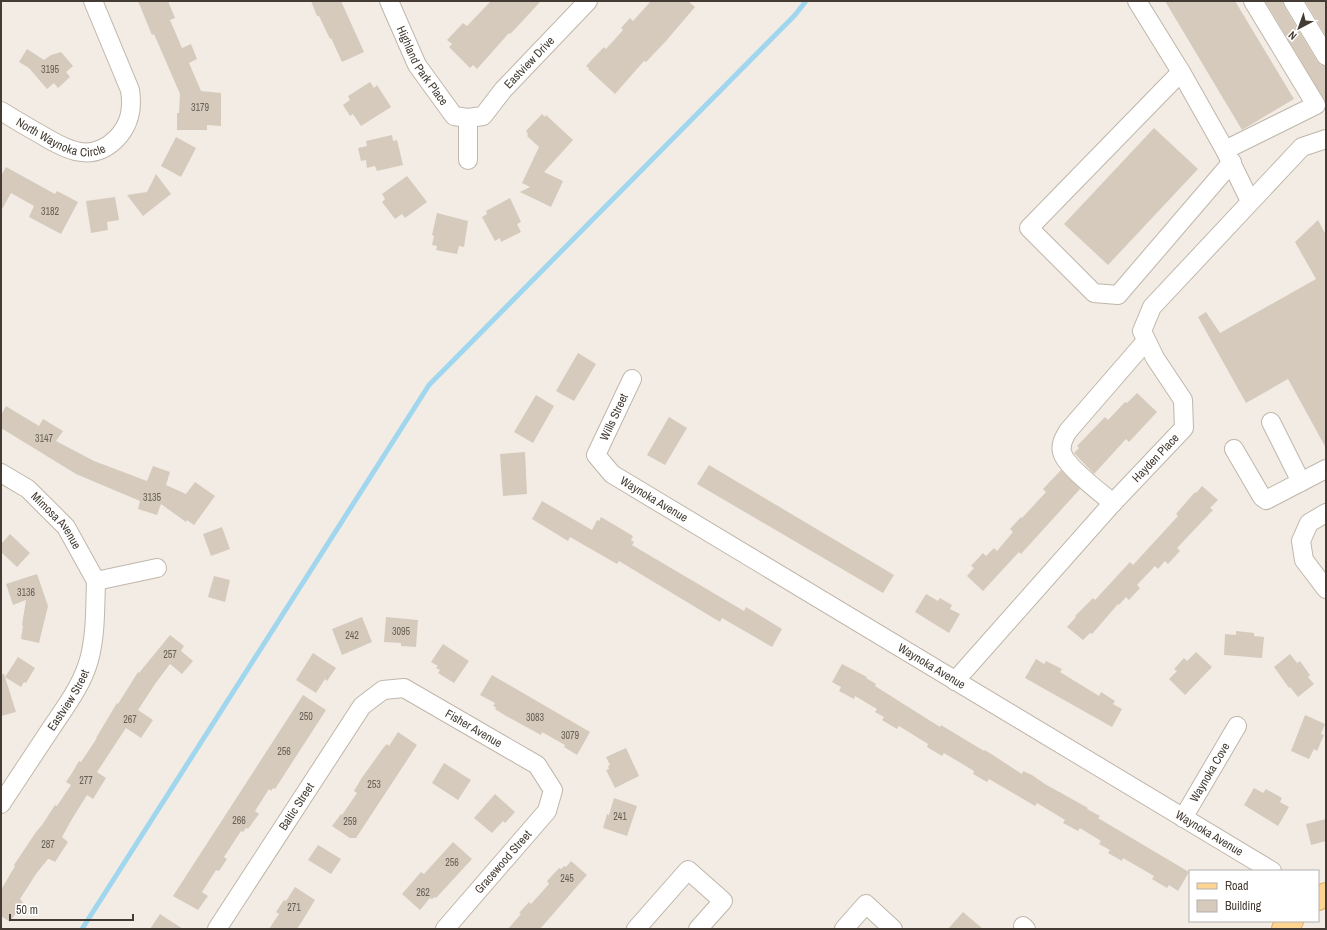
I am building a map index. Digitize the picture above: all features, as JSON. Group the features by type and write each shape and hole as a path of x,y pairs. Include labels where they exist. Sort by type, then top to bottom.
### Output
{"main road":[{"path":"1283,929 1291,922"}],"street":[{"name":"North Waynoka Circle","path":"1,111 55,144 74,152 85,153 103,149 120,135 126,126 130,115 132,102 130,90 93,1"},
{"name":"Highland Park Place","path":"389,1 417,65 454,116 468,118"},
{"name":"Eastview Drive","path":"468,118 482,116 503,90 588,1"},
{"path":"1137,1 1181,72 1229,156 1250,201"},
{"path":"1181,72 1029,228 1094,293 1118,295 1229,156 1316,105 1253,1"},
{"path":"1293,1 1326,56"},
{"path":"468,118 468,160"},
{"name":"Hayden Place","path":"955,681 1113,503 1184,428 1183,400 1155,358 1142,331 1152,307 1302,147 1326,139"},
{"path":"1113,503 1066,462 1062,452 1062,443 1068,431 1146,341"},
{"name":"Wills Street","path":"596,455 632,379"},
{"path":"1270,422 1301,482"},
{"path":"1234,449 1262,497 1266,500 1326,469"},
{"name":"Waynoka Avenue","path":"596,455 612,474 1270,870"},
{"name":"Mimosa Avenue","path":"1,473 28,489 66,527 96,581"},
{"path":"1326,513 1309,523 1301,541 1304,560 1326,589"},
{"path":"96,581 157,568"},
{"name":"Eastview Street","path":"2,800 71,698 82,678 93,641 96,581"},
{"name":"Fisher Avenue","path":"382,690 404,688 537,765 552,790"},
{"name":"Baltic Street","path":"216,929 362,706 382,690"},
{"name":"Waynoka Cove","path":"1183,818 1237,726"},
{"name":"Gracewood Street","path":"445,929 546,812 552,790"},
{"path":"636,929 688,870 723,901 698,929"},
{"path":"844,929 866,904 893,929"}],"building":[{"path":"138,1 168,1 175,18 170,20 182,48 191,44 197,59 189,63 201,91 221,93 221,126 207,125 207,130 177,130 177,113 179,113 180,94 154,34 152,35"},
{"path":"311,1 341,1 364,52 342,62 331,38 330,39 319,16 317,16"},
{"path":"491,1 541,1 510,34 509,33 477,69 473,65 470,68 449,47 452,44 447,40 463,23 467,26"},
{"path":"651,1 688,1 695,7 666,41 646,62 644,61 615,94 586,66 604,47 606,49 623,30 621,28 630,18 633,21"},
{"path":"1165,1 1235,1 1294,99 1242,130"},
{"path":"1265,1 1283,1 1284,6 1317,61 1321,65 1326,66 1326,103"},
{"path":"1305,1 1326,1 1326,36"},
{"path":"27,49 44,60 51,55 61,52 73,66 66,72 70,77 58,88 54,83 47,89 29,68 19,62"},
{"path":"370,82 374,88 377,85 391,107 361,126 353,114 350,116 343,105 350,100 348,96"},
{"path":"542,114 545,117 546,115 573,140 544,172 563,181 551,207 520,192 530,187 522,183 539,147 527,136 528,134 526,131"},
{"path":"1154,128 1198,169 1108,265 1064,224"},
{"path":"392,135 393,141 397,140 403,165 377,171 375,166 367,168 366,160 361,161 358,148 367,146 366,141"},
{"path":"176,137 196,148 181,177 161,166"},
{"path":"6,167 55,194 57,191 78,202 61,234 29,217 34,206 11,193 1,211 1,176"},
{"path":"156,174 171,194 143,216 127,195 147,192"},
{"path":"407,176 427,202 405,218 402,214 395,219 382,202 385,199 382,194"},
{"path":"115,197 119,220 107,222 108,230 91,233 86,201"},
{"path":"510,198 521,222 517,224 521,232 501,242 500,238 495,241 482,217 487,214 486,211"},
{"path":"437,213 468,221 464,247 459,246 457,254 436,250 437,246 432,245 434,236 432,235"},
{"path":"1318,220 1326,235 1326,448 1288,379 1246,403 1198,317 1206,312 1220,333 1316,279 1295,242"},
{"path":"578,353 596,364 574,401 556,391"},
{"path":"1137,393 1157,412 1129,442 1126,439 1094,474 1074,453 1079,448 1077,446 1105,417 1108,420 1125,402 1127,403"},
{"path":"536,395 554,406 533,443 514,432"},
{"path":"6,406 39,426 43,419 63,431 56,441 94,461 147,481 153,466 170,472 166,485 186,494 195,482 215,496 194,525 187,520 186,522 161,504 157,515 138,509 140,501 76,474 1,428 1,415"},
{"path":"669,417 687,428 665,465 647,455"},
{"path":"525,452 527,494 503,496 500,454"},
{"path":"709,465 894,575 883,593 697,484"},
{"path":"1061,470 1080,489 1021,554 1019,552 983,591 967,576 974,568 971,566 983,553 986,556 994,548 997,551 1013,532 1010,529 1046,492 1043,489"},
{"path":"1202,486 1218,500 1210,508 1213,510 1177,548 1180,551 1168,564 1165,561 1158,569 1155,566 1137,585 1140,588 1129,600 1126,597 1092,634 1090,633 1083,640 1067,627 1076,617 1075,616 1093,598 1095,600 1130,562 1133,565 1178,516 1176,514"},
{"path":"542,501 592,530 597,520 599,521 601,517 633,536 631,540 634,542 632,545 744,611 746,607 782,629 772,647 722,618 720,622 619,561 617,564 570,537 568,541 532,519"},
{"path":"222,527 230,549 211,556 203,534"},
{"path":"10,534 30,553 17,567 1,552 1,544"},
{"path":"37,574 48,606 39,643 21,639 26,600 13,605 6,584"},
{"path":"214,576 230,580 225,602 208,597"},
{"path":"926,594 938,601 940,598 952,605 950,609 960,614 949,633 915,612"},
{"path":"362,617 372,642 342,655 332,629"},
{"path":"386,617 418,620 416,647 401,646 401,643 384,642"},
{"path":"1236,631 1254,633 1254,636 1264,637 1262,658 1224,655 1225,634 1236,635"},
{"path":"170,635 184,646 181,651 193,661 182,674 170,664 155,684 138,710 153,720 141,738 126,728 97,772 106,778 93,799 87,795 62,837 68,842 55,862 48,859 36,874 20,899 23,902 10,922 1,916 1,890 15,866 14,865 55,805 57,806 71,785 66,782 79,761 81,762 97,738 117,703 118,704 138,672 139,673"},
{"path":"443,644 469,661 454,683 438,673 440,670 436,668 438,666 431,662"},
{"path":"1196,652 1212,667 1185,695 1169,679 1177,671 1174,669 1184,658 1187,661"},
{"path":"313,653 336,668 327,681 325,679 316,693 296,680"},
{"path":"1290,654 1297,663 1300,661 1310,675 1308,677 1314,684 1298,697 1290,687 1289,688 1274,667"},
{"path":"18,657 35,668 26,683 24,682 21,687 5,677"},
{"path":"1036,659 1044,664 1046,661 1062,669 1060,672 1099,696 1101,692 1115,701 1113,704 1122,709 1112,727 1025,678"},
{"path":"842,664 867,677 866,678 876,684 875,686 940,727 941,725 984,751 985,750 1022,774 1023,771 1032,775 1088,808 1087,809 1100,816 1098,818 1189,872 1178,891 1169,885 1167,888 1152,879 1154,876 1123,858 1122,861 1108,853 1110,850 1099,844 1101,841 1080,828 1078,831 1063,823 1065,820 1037,803 1035,806 989,779 987,782 973,774 974,771 944,753 942,756 927,747 928,744 899,726 897,729 882,720 884,717 875,712 877,709 855,696 854,699 839,691 841,687 832,682"},
{"path":"1,674 4,674 16,712 1,716"},
{"path":"492,675 590,732 577,755 564,747 565,745 542,732 541,735 506,716 495,709 496,707 493,706 495,703 480,695"},
{"path":"303,695 326,710 275,789 273,788 271,791 269,789 255,811 259,814 248,829 246,828 243,832 241,831 224,857 227,859 219,871 216,870 202,892 208,896 198,910 173,896"},
{"path":"1305,715 1325,724 1321,734 1324,735 1317,751 1314,749 1309,759 1291,751"},
{"path":"398,732 417,745 356,838 350,838 332,826 341,814 342,815 357,793 354,791 361,779 384,747 387,744 389,746"},
{"path":"626,748 639,776 615,788 606,770 609,769 608,766 610,765 606,757"},
{"path":"444,763 471,780 458,800 432,783"},
{"path":"1254,788 1263,793 1266,789 1282,798 1280,802 1289,807 1278,826 1244,805"},
{"path":"495,794 515,812 505,823 503,821 492,833 474,818"},
{"path":"614,798 637,806 627,836 603,828"},
{"path":"1326,819 1326,841 1311,845 1306,824"},
{"path":"453,842 472,859 436,898 430,898 420,910 402,894 421,872 424,874"},
{"path":"318,845 341,859 331,874 308,860"},
{"path":"571,861 587,875 540,929 508,929 529,902 531,904 549,884 547,881 559,868 561,869 564,866 566,867"},
{"path":"295,887 315,900 304,918 297,929 269,929 279,914 276,912 284,900 286,901"},
{"path":"963,912 983,929 948,929"},
{"path":"160,914 166,918 183,929 150,929"}],"waterway":[{"path":"82,929 429,385 795,15 806,1"}]}
